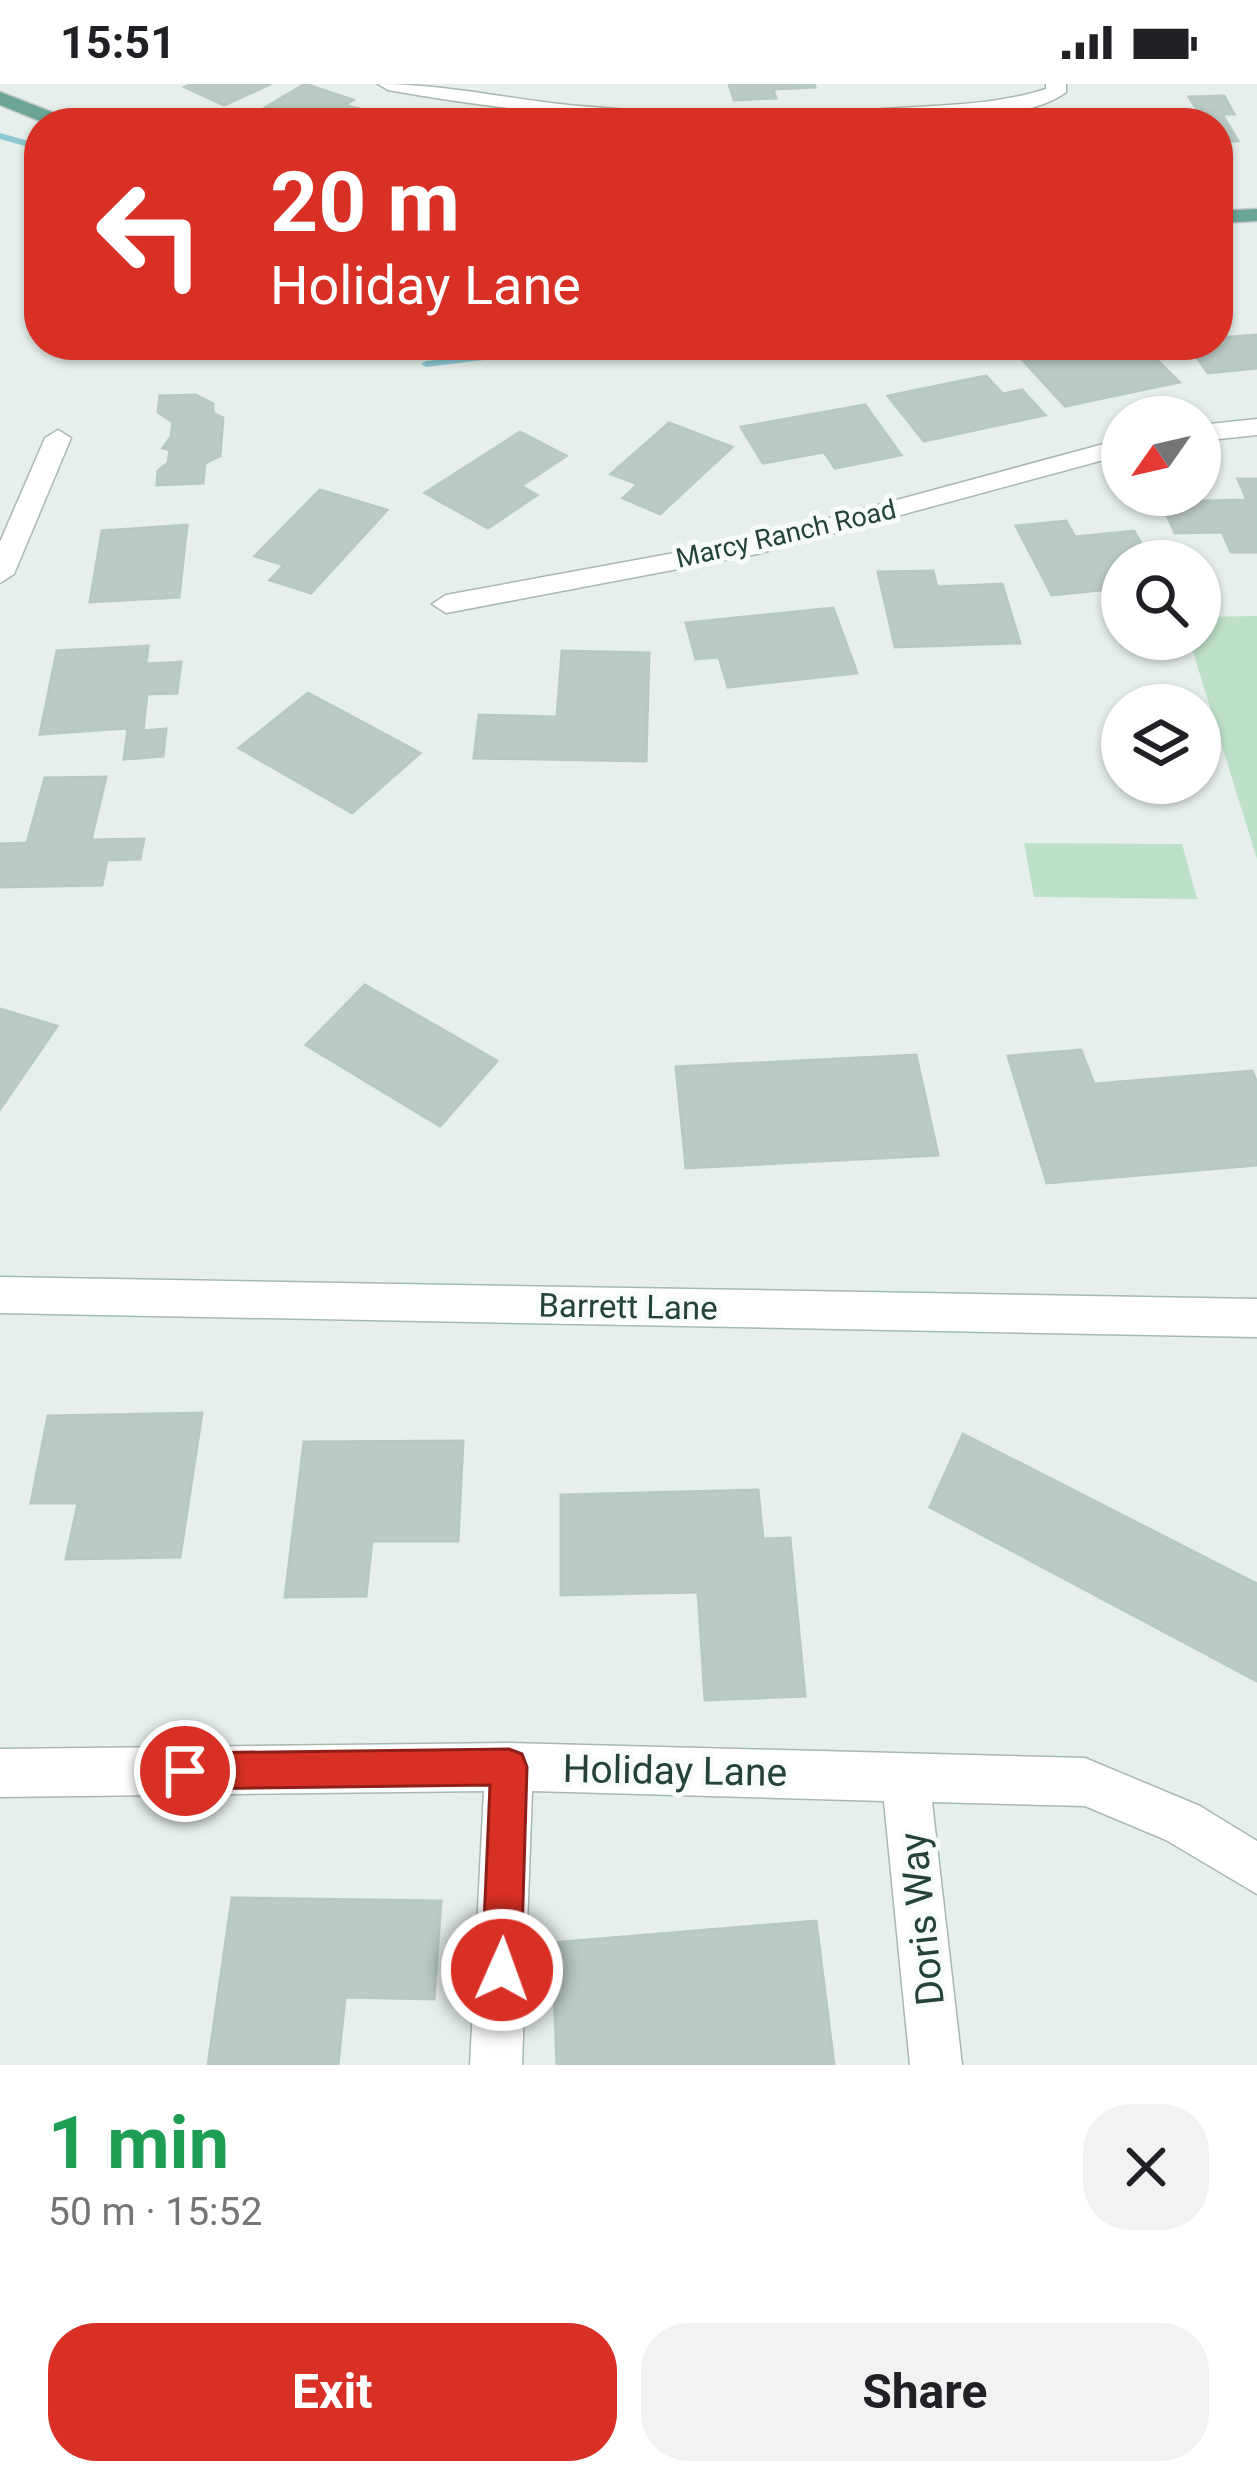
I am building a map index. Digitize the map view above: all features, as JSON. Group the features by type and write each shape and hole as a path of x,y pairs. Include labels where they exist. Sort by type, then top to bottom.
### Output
{"street":[{"path":"388,84 525,108"},
{"path":"960,108 1026,103 1056,92 1056,84"},
{"path":"1221,431 1257,427"},
{"path":"0,574 58,438"},
{"name":"Marcy Ranch Road","path":"446,604 757,546 1101,453"},
{"name":"Barrett Lane","path":"0,1294 1257,1318"},
{"path":"496,2065 509,1767"},
{"name":"Holiday Lane","path":"0,1773 509,1767 1085,1782 1183,1823 1257,1869"},
{"name":"Doris Way","path":"905,1774 936,2065"}],"green space":[{"path":"1257,616 1257,859 1221,743 1221,684 1203,684 1195,660 1221,660 1221,617"},
{"path":"1024,843 1182,844 1197,899 1034,897"}],"building":[{"path":"271,84 224,105 185,87"},
{"path":"305,84 353,100 344,105 356,108 269,108"},
{"path":"729,84 815,87 773,89 776,98 734,100"},
{"path":"1224,96 1231,108 1196,108 1189,97"},
{"path":"1257,335 1257,368 1208,373 1199,360 1233,360 1233,337"},
{"path":"1023,360 1157,360 1179,382 1065,406"},
{"path":"986,376 1003,394 1022,390 1045,415 924,441 888,396"},
{"path":"196,395 213,404 213,413 223,418 220,456 205,463 203,483 157,485 158,471 168,463 170,450 163,448 173,422 158,412 160,396"},
{"path":"865,405 901,455 835,468 824,452 763,463 741,427"},
{"path":"669,423 732,447 660,514 623,498 638,484 611,474"},
{"path":"520,432 566,456 521,486 537,495 488,528 425,493"},
{"path":"1238,479 1257,479 1257,552 1231,552 1222,532 1175,533 1167,516 1221,516 1221,501 1247,500"},
{"path":"320,490 387,510 311,593 270,580 284,565 255,556"},
{"path":"1066,521 1075,537 1134,531 1139,540 1101,540 1101,590 1052,595 1016,526"},
{"path":"187,525 179,597 90,602 102,531"},
{"path":"933,571 937,587 1002,584 1020,643 895,647 878,572"},
{"path":"833,608 857,673 728,687 719,657 696,659 686,623"},
{"path":"148,646 146,664 181,662 177,693 147,694 143,731 166,729 163,756 124,759 128,728 40,734 57,651"},
{"path":"562,651 649,653 646,761 474,758 479,715 557,717"},
{"path":"308,693 420,753 352,813 239,748"},
{"path":"106,777 91,840 144,839 140,859 107,860 102,885 0,887 0,844 27,843 45,778"},
{"path":"365,985 497,1061 440,1126 306,1045"},
{"path":"0,1009 57,1026 0,1109"},
{"path":"1081,1050 1094,1084 1252,1071 1257,1083 1257,1165 1047,1183 1008,1056"},
{"path":"916,1055 938,1155 686,1168 676,1067"},
{"path":"202,1413 180,1557 66,1559 78,1503 31,1503 48,1416"},
{"path":"963,1434 1257,1584 1257,1681 930,1507"},
{"path":"463,1441 458,1541 372,1541 366,1596 285,1597 304,1442"},
{"path":"758,1490 763,1539 790,1538 805,1696 705,1700 698,1592 561,1595 561,1495"},
{"path":"232,1898 441,1901 434,1999 345,1997 338,2065 208,2065"},
{"path":"816,1921 834,2065 557,2065 552,1943"}],"waterway":[{"path":"0,136 24,143"},
{"path":"426,364 459,360"}],"route":[{"path":"185,1771 509,1767 502,1970"}]}
